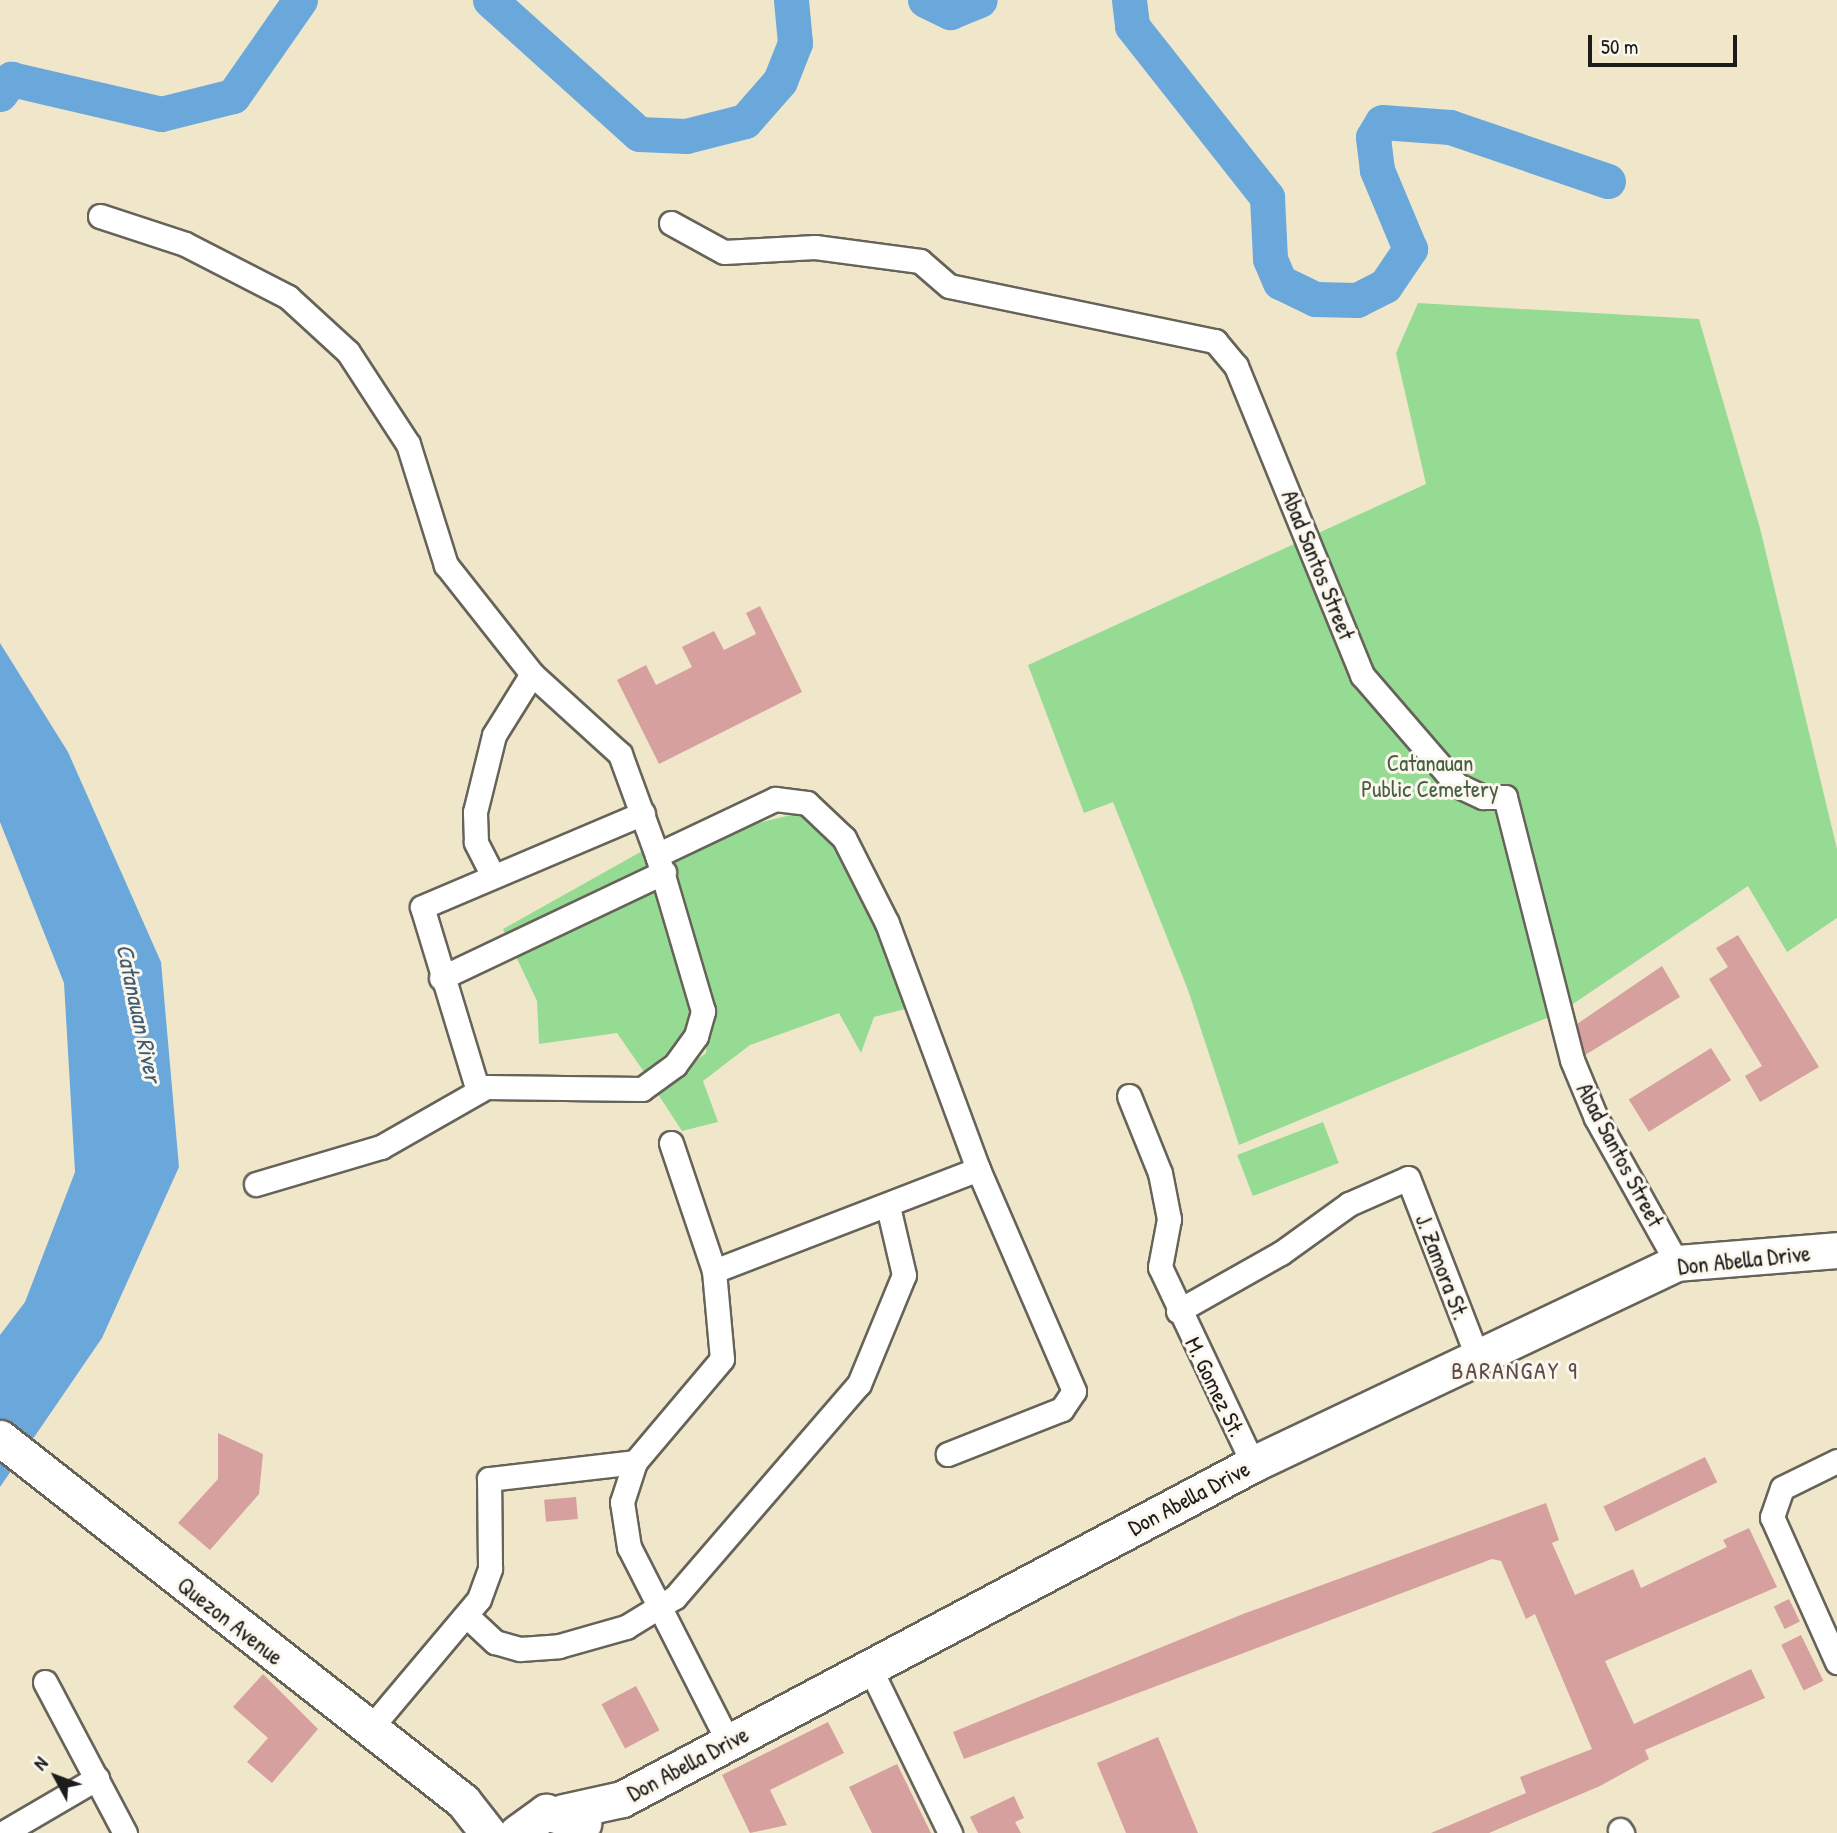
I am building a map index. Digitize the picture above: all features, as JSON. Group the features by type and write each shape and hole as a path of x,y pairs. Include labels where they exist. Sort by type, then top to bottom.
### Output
{"main road":[{"name":"Don Abella Drive","path":"554,1812 622,1799 1253,1464 1476,1356 1678,1264 1837,1250"},
{"name":"Quezon Avenue","path":"0,1438 368,1731 463,1801 488,1833"},
{"path":"607,1833 622,1799"},
{"name":"Quezon Avenue","path":"463,1801 554,1812"},
{"path":"517,1833 554,1812 591,1833"}],"street":[{"path":"100,216 184,244 288,297 348,352 408,444 446,565 532,674 620,754 660,863 703,1011 696,1035 675,1065 642,1089 478,1091 381,1147 256,1184"},
{"name":"Abad Santos Street","path":"671,223 724,252 815,247 920,261 949,286 1215,341 1236,366 1362,675 1457,785 1483,797 1505,797 1572,1060 1678,1264"},
{"path":"492,874 476,842 475,812 494,735 532,674"},
{"path":"441,978 775,799 807,803 827,818 887,923 978,1169 1074,1391 1062,1409 948,1454"},
{"path":"478,1091 441,978 422,906 492,874 643,813"},
{"name":"M. Gomez St.","path":"1129,1096 1160,1173 1169,1219 1160,1267 1178,1311 1253,1464"},
{"path":"671,1143 714,1271 722,1359 635,1462 622,1502 629,1547 663,1607 729,1743"},
{"path":"714,1271 978,1169"},
{"name":"J. Zamora St.","path":"1178,1311 1281,1254 1349,1204 1408,1178 1476,1356"},
{"path":"468,1617 495,1642 520,1649 559,1646 626,1627 663,1607 774,1489 859,1384 904,1275 888,1206"},
{"path":"1837,1461 1782,1488 1772,1517 1830,1624 1837,1662"},
{"path":"368,1731 468,1617 490,1568 489,1479 635,1462"},
{"path":"869,1666 950,1833"},
{"path":"45,1682 125,1833"},
{"path":"3,1833 97,1778"}],"green space":[{"name":"Catanauan Public Cemetery","path":"1418,303 1699,319 1760,528 1837,849 1837,918 1787,952 1748,886 1561,1012 1239,1145 1188,990 1113,802 1084,813 1028,665 1426,484 1396,353"},
{"path":"803,812 840,844 913,1007 874,1017 861,1053 839,1013 750,1045 703,1081 718,1122 682,1131 656,1091 706,1053 709,993 665,859 734,829"},
{"path":"644,850 703,1011 680,1043 644,1072 617,1033 539,1044 537,1001 503,929"},
{"path":"1323,1122 1339,1163 1253,1196 1237,1155"}],"water":[{"name":"Catanauan River","path":"0,643 68,752 161,962 179,1167 102,1338 0,1487 0,1335 25,1302 75,1172 64,983 0,822"}],"building":[{"path":"760,606 802,692 659,764 617,680 646,665 656,685 692,667 682,647 714,631 724,650 756,634 746,613"},
{"path":"1738,935 1819,1067 1760,1102 1745,1076 1762,1066 1709,979 1728,967 1716,948"},
{"path":"1662,966 1680,997 1585,1055 1577,1024"},
{"path":"1711,1048 1731,1080 1649,1132 1629,1099"},
{"path":"218,1433 263,1454 259,1494 210,1550 178,1523 218,1479"},
{"path":"1705,1457 1717,1482 1616,1532 1603,1507"},
{"path":"576,1497 578,1519 546,1522 544,1500"},
{"path":"1546,1503 1559,1540 1552,1543 1575,1595 1633,1569 1641,1588 1727,1547 1723,1540 1749,1528 1777,1587 1605,1661 1634,1724 1751,1669 1765,1698 1645,1750 1649,1759 1600,1786 1489,1833 1431,1833 1526,1793 1520,1777 1592,1749 1535,1614 1526,1619 1501,1561 1492,1559 964,1759 953,1732 1243,1614"},
{"path":"1789,1599 1800,1621 1785,1629 1774,1606"},
{"path":"1801,1635 1823,1681 1804,1690 1781,1645"},
{"path":"263,1674 318,1729 272,1783 247,1762 268,1738 233,1707"},
{"path":"636,1686 659,1730 625,1748 602,1704"},
{"path":"828,1722 844,1753 770,1790 787,1825 750,1833 722,1775"},
{"path":"1158,1737 1198,1833 1126,1833 1097,1763"},
{"path":"897,1764 931,1833 872,1833 849,1787"},
{"path":"1014,1796 1024,1818 1015,1822 1021,1833 978,1833 970,1817"}],"waterway":[{"path":"0,94 11,79 161,114 233,96 300,0"},
{"path":"490,0 639,134 686,136 745,121 780,81 795,43 791,0"},
{"path":"925,0 950,12 980,0"},
{"path":"1129,0 1132,26 1267,197 1270,259 1280,282 1315,299 1357,300 1385,286 1410,249 1377,170 1373,137 1382,122 1450,127 1608,181"}],"district":[{"name":"BARANGAY 9","path":"1515,1371"}]}
